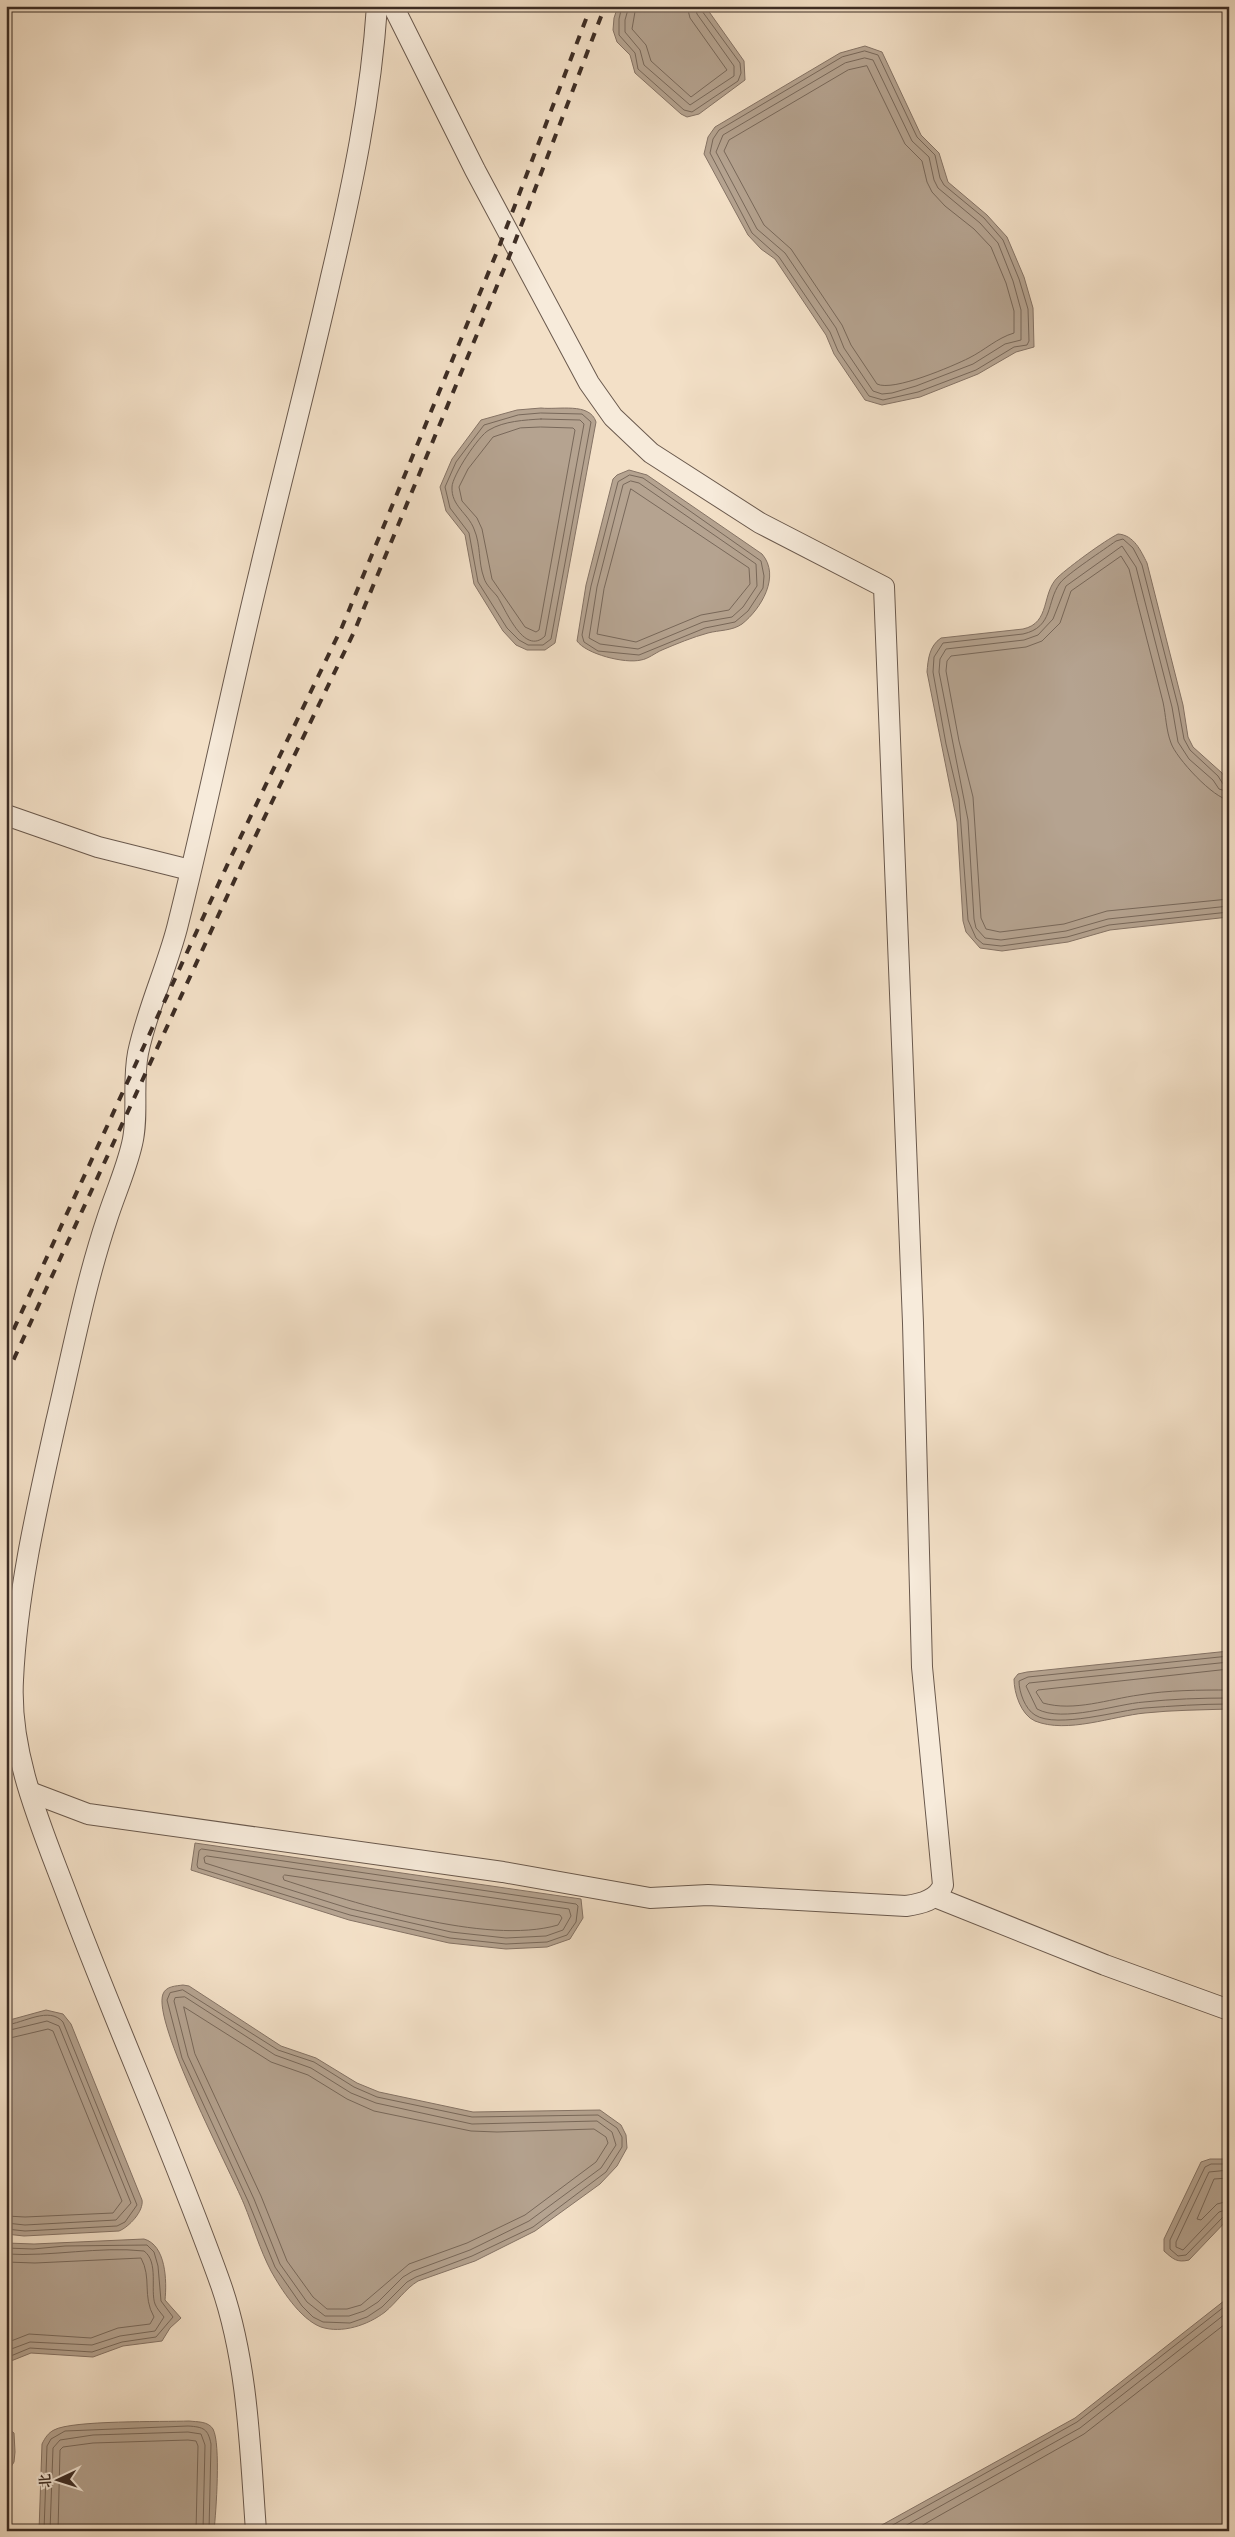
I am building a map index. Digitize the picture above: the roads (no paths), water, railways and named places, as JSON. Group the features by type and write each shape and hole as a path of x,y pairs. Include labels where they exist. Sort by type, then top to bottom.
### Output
{"street":[{"path":"256,2531 245,2399 237,2341 230,2316 189,2201 96,1973 30,1792 16,1744 12,1707 16,1638 32,1527 107,1217 126,1169 134,1140 135,1075 139,1047 174,939 249,613 301,410 352,188 373,62 377,6"},
{"path":"30,1792 88,1814 503,1872 650,1898 708,1895 906,1906 924,1903 935,1897 942,1889 943,1880 922,1666 913,1322 884,587 760,523 651,453 613,417 589,383 476,170 393,6"},
{"path":"6,815 98,847 190,870"},
{"path":"935,1897 1105,1965 1229,2010"}],"water":[{"path":"618,6 705,6 744,61 745,80 699,114 687,117 681,114 635,73 630,55 617,42 613,30"},
{"path":"865,46 882,52 921,135 939,153 948,182 987,215 1007,237 1024,277 1033,308 1034,347 1016,352 978,374 920,397 882,405 865,400 834,354 826,335 775,259 761,249 748,235 704,154 708,137 715,127 840,53"},
{"path":"541,408 580,409 593,416 596,422 555,643 545,650 527,650 516,645 503,631 474,584 465,535 446,511 440,487 452,459 481,420 517,410"},
{"path":"629,470 647,475 762,554 770,572 769,582 762,601 742,624 730,629 696,636 646,658 634,661 597,654 577,641 586,585 613,479 617,475"},
{"path":"1118,534 1133,540 1147,563 1183,705 1188,737 1193,747 1222,773 1229,784 1229,917 1110,930 1068,942 1002,951 980,948 966,932 963,921 957,822 927,672 930,654 934,645 941,638 1023,629 1032,626 1042,614 1049,591 1058,577 1087,554"},
{"path":"1229,1651 1229,1709 1156,1712 1075,1725 1048,1725 1035,1721 1026,1714 1019,1703 1015,1691 1014,1679 1018,1674 1027,1672"},
{"path":"195,1843 581,1899 583,1918 570,1939 547,1947 506,1949 449,1943 349,1920 191,1870"},
{"path":"183,1985 189,1986 281,2046 316,2058 357,2083 379,2092 473,2112 600,2110 621,2125 626,2135 627,2148 617,2166 600,2184 535,2231 475,2261 418,2281 385,2312 371,2321 346,2329 321,2327 299,2311 271,2271 244,2204 180,2064 163,2010 163,1994 169,1988"},
{"path":"46,2010 63,2014 71,2024 142,2200 141,2209 138,2214 127,2226 119,2231 24,2236 6,2234 6,2021"},
{"path":"1210,2159 1229,2159 1229,2218 1189,2260 1178,2261 1164,2251 1164,2239 1201,2162"},
{"path":"144,2239 157,2248 161,2256 166,2283 165,2300 181,2318 170,2328 162,2341 123,2346 93,2357 31,2353 6,2363 6,2243 34,2244"},
{"path":"1229,2297 1229,2531 871,2531 1075,2418"},
{"path":"202,2422 211,2426 215,2437 217,2478 214,2531 39,2531 42,2444 52,2431 64,2427 98,2423"},
{"path":"6,2427 14,2433 15,2452 14,2462 8,2472 6,2514"}],"railway":[{"path":"6,1346 230,859 342,627 499,247 591,6"},
{"path":"6,1376 242,864 354,632 511,252 605,6"}]}
